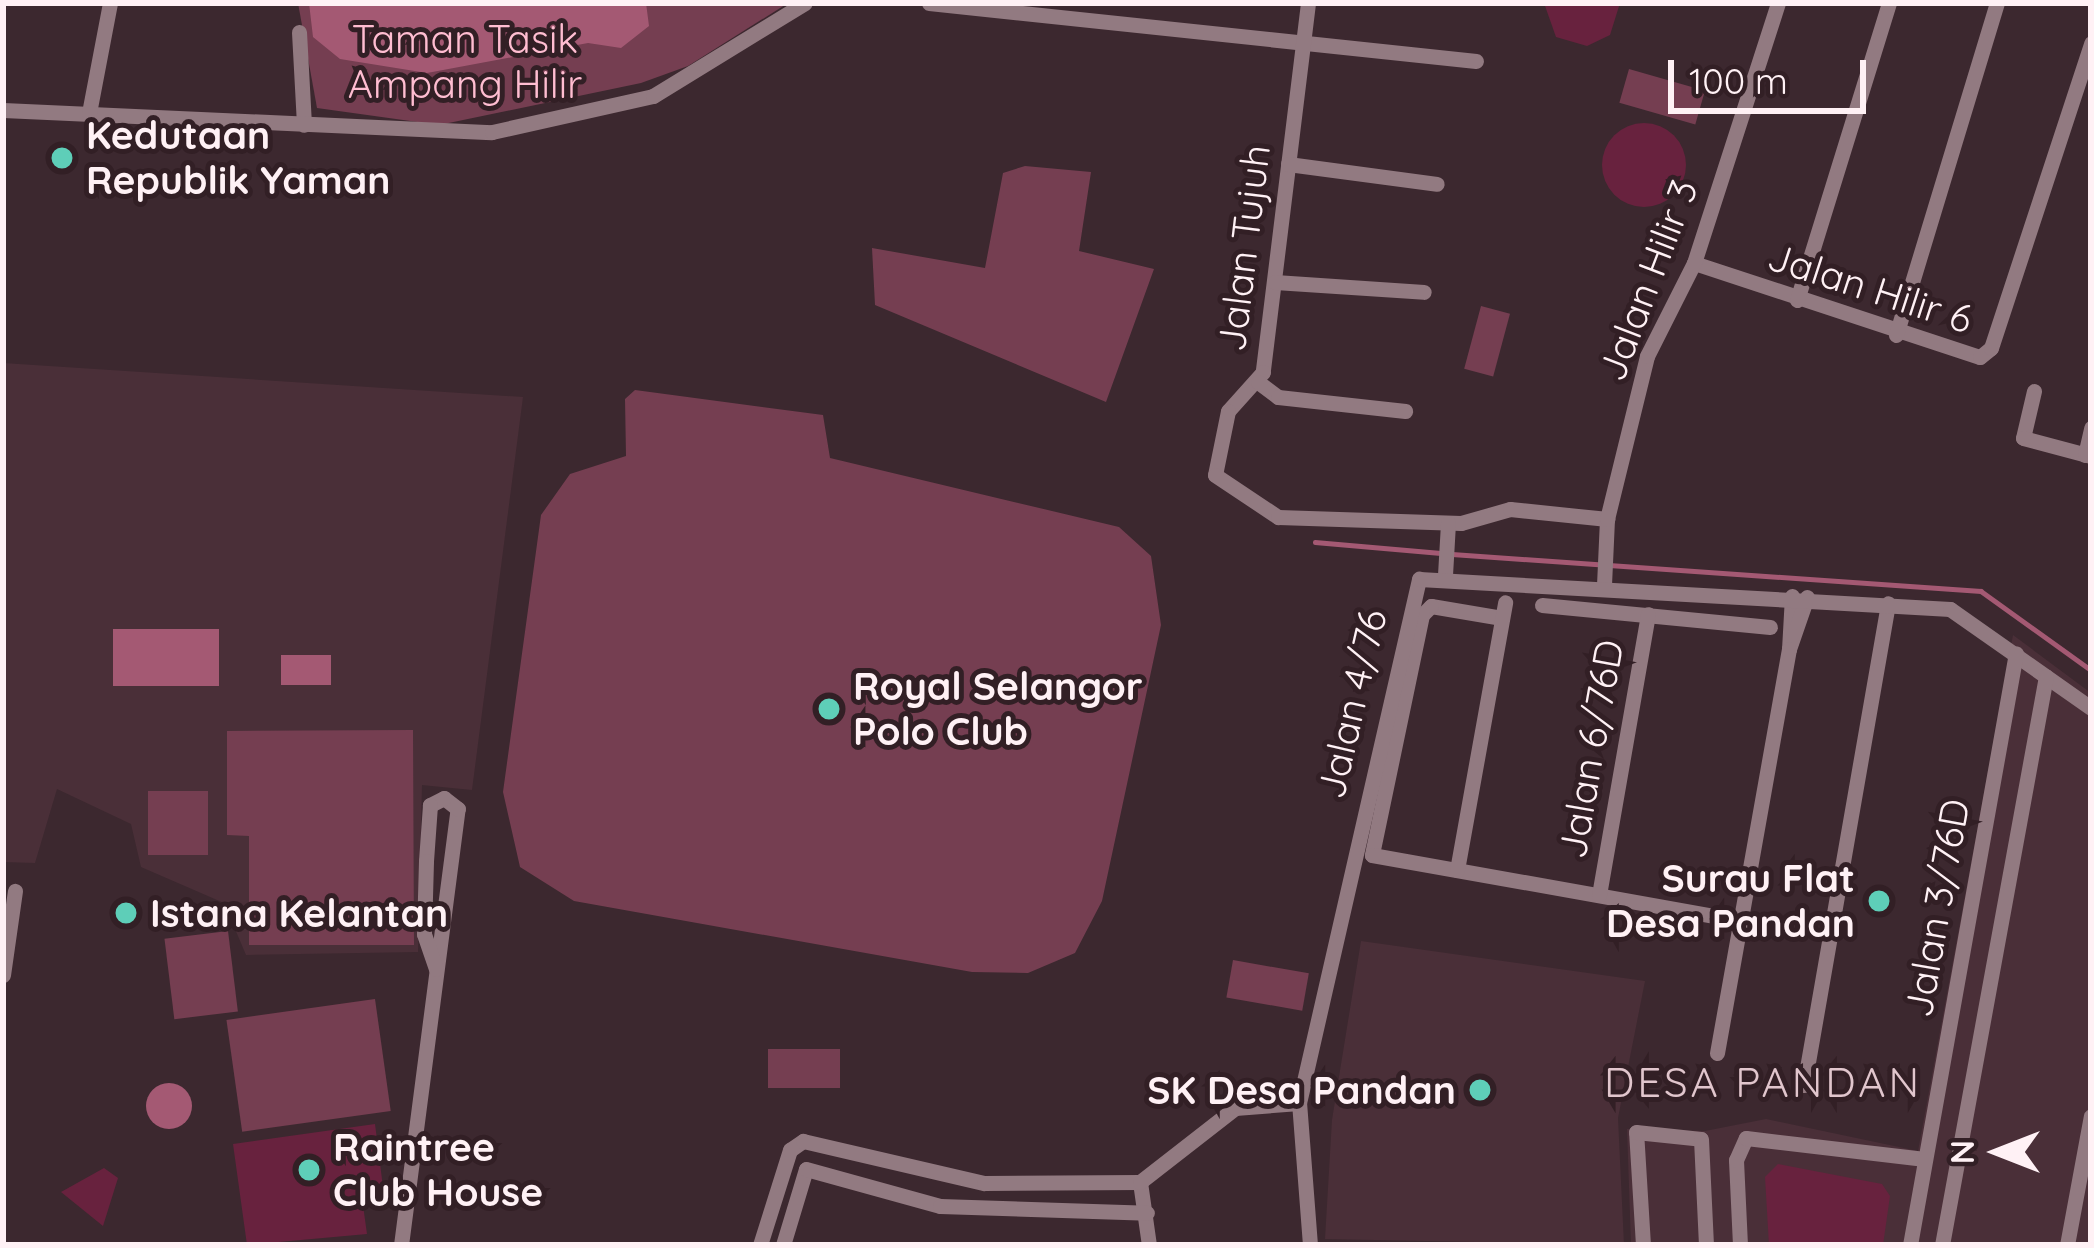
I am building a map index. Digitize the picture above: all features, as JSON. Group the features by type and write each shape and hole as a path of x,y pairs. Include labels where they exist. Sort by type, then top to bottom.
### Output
{"street":[{"path":"89,113 110,3"},
{"path":"3,110 453,136 618,106 684,82 805,3"},
{"path":"929,3 1476,61"},
{"name":"Jalan Tujuh","path":"1308,3 1258,382 1228,411 1211,461 1255,509 1448,531"},
{"name":"Jalan Hilir 3","path":"1604,578 1607,519 1647,356 1694,263 1778,3"},
{"path":"1797,300 1889,3"},
{"path":"1896,335 1997,3"},
{"path":"299,32 304,125"},
{"name":"Jalan Hilir 6","path":"1694,263 1966,360 1991,348 2091,43"},
{"path":"1288,164 1437,184"},
{"path":"1274,282 1424,292"},
{"path":"1258,382 1279,397 1405,411"},
{"path":"2034,391 2023,438 2088,455 2091,428"},
{"path":"1607,519 1510,509 1448,531 1446,567 1888,603 1966,616 2091,708"},
{"name":"Jalan 4/76","path":"1310,1245 1299,1103 1407,608 1420,578 1446,567"},
{"path":"1718,1053 1799,597"},
{"path":"1804,1085 1888,603"},
{"path":"1542,605 1770,627"},
{"path":"1457,870 1503,610 1431,606 1422,615 1372,855 1741,921"},
{"name":"Jalan 6/76D","path":"1599,896 1648,614"},
{"name":"Jalan 3/76D","path":"1910,1245 2016,653"},
{"path":"1942,1245 2046,676"},
{"path":"401,1245 458,809 444,798 430,806 424,934 436,969"},
{"path":"3,975 15,891"},
{"path":"760,1245 790,1150 802,1141 983,1183 1140,1182 1234,1108 1299,1103"},
{"path":"2068,1245 2091,1116"},
{"path":"1643,1245 1636,1132 1701,1139 1706,1245"},
{"path":"1740,1245 1736,1160 1746,1138 1925,1159"},
{"path":"784,1245 806,1169 1014,1214 1147,1213"},
{"path":"1140,1182 1150,1245"}],"shaded area":[{"path":"309,3 646,3 649,26 621,48 588,43 427,73 340,59 313,37"},
{"path":"3,363 523,397 472,790 422,785 418,952 246,955 224,903 141,867 131,824 57,789 35,863 3,862"},
{"path":"113,629 219,629 219,686 113,686"},
{"path":"2013,635 2091,693 2091,1245 1631,1245 1627,1129 1705,1131 1766,1119 1918,1151"},
{"path":"281,655 331,655 331,685 281,685"},
{"name":"SK Desa Pandan","path":"1361,941 1645,981 1618,1118 1624,1245 1325,1239 1332,1120"},
{"path":"169,1083 186,1089 192,1106 186,1123 169,1129 152,1123 146,1106 152,1089"}],"green space":[{"name":"Taman Tasik Ampang Hilir","path":"298,3 788,3 688,66 641,83 439,125 317,108"},
{"path":"1629,69 1705,91 1695,124 1619,103"},
{"path":"1025,166 1091,172 1079,251 1154,269 1106,402 875,305 872,248 985,268 1003,173"},
{"path":"1481,306 1510,314 1493,377 1464,369"},
{"name":"Royal Selangor Polo Club","path":"635,390 823,415 830,458 1119,527 1151,556 1161,625 1102,901 1075,953 1028,973 972,972 574,901 520,867 503,792 541,515 570,474 626,456 625,399"},
{"path":"413,730 414,945 249,945 249,836 227,835 227,731"},
{"path":"148,791 208,791 208,855 148,855"},
{"path":"228,931 238,1011 174,1019 164,939"},
{"path":"1233,960 1309,973 1302,1011 1226,997"},
{"path":"375,999 391,1111 242,1132 226,1020"},
{"path":"768,1049 840,1049 840,1088 768,1088"}],"building":[{"path":"1544,3 1620,3 1610,35 1587,46 1556,37"},
{"path":"1644,123 1673,136 1686,165 1673,194 1644,207 1615,194 1602,165 1615,136"},
{"name":"Raintree Club House","path":"375,1124 384,1195 362,1198 367,1234 247,1245 233,1144"},
{"path":"1778,1164 1882,1184 1890,1196 1883,1245 1769,1245 1765,1177"},
{"path":"104,1168 118,1178 103,1226 61,1192"}],"waterway":[{"path":"1315,542 1441,553"},
{"path":"1452,554 1981,591 2091,670"}],"place":[{"name":"Kedutaan Republik Yaman","path":"62,158"},
{"name":"Royal Selangor Polo Club","path":"829,709"},
{"name":"Surau Flat Desa Pandan","path":"1879,901"},
{"name":"Istana Kelantan","path":"126,913"},
{"name":"SK Desa Pandan","path":"1480,1090"},
{"name":"Raintree Club House","path":"309,1170"}],"district":[{"name":"DESA PANDAN","path":"1763,1082"}]}
